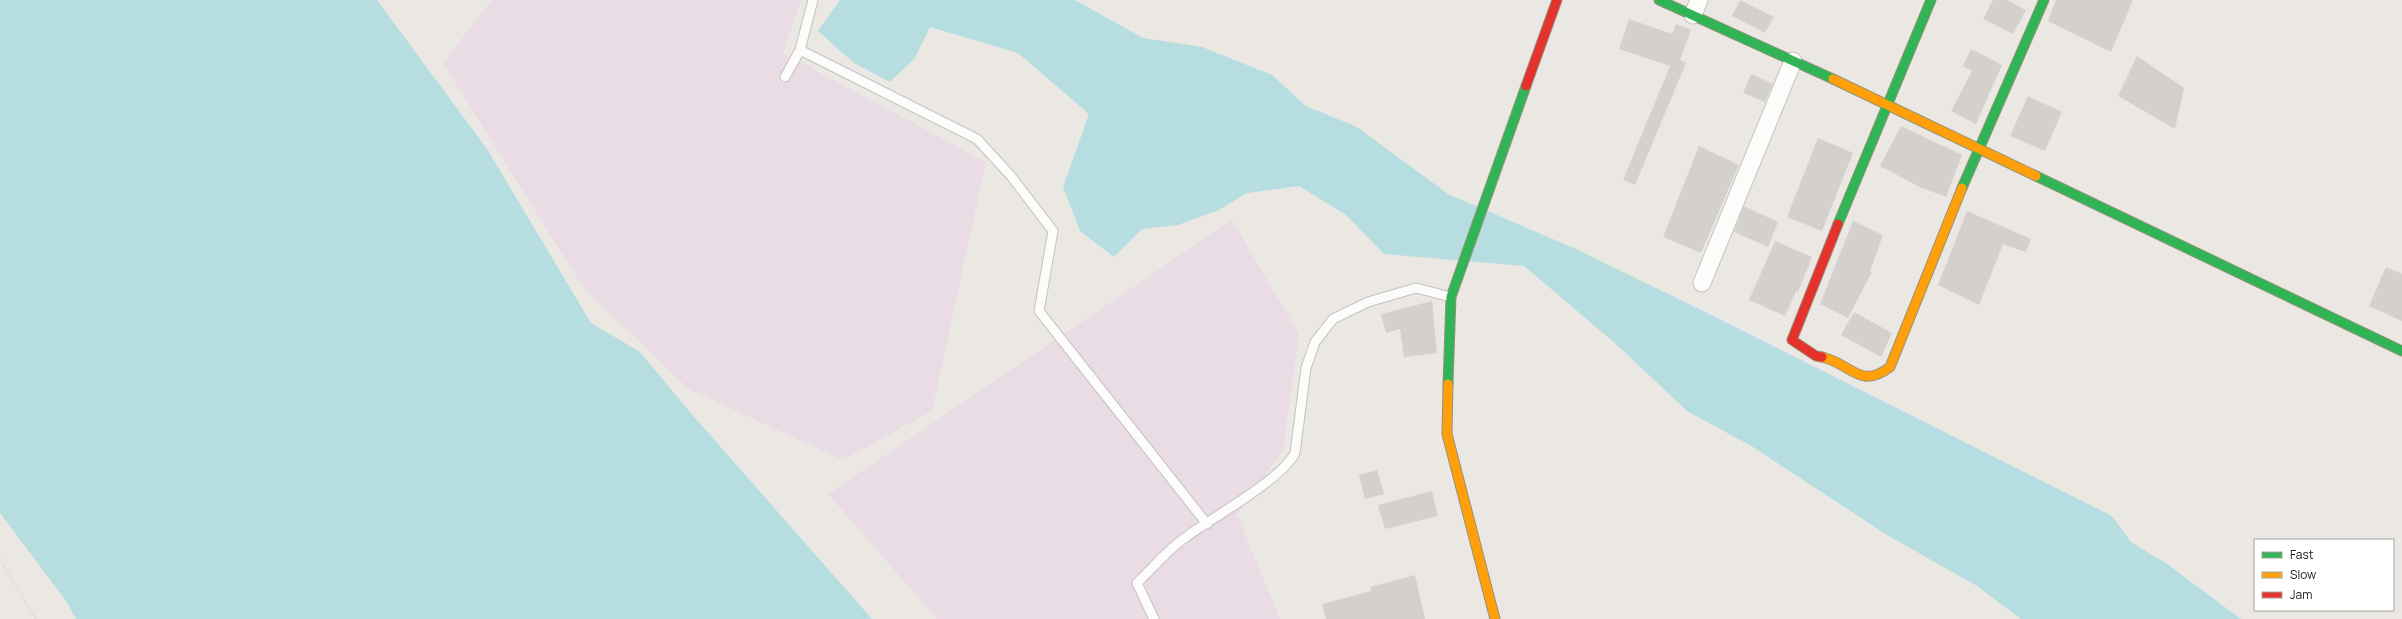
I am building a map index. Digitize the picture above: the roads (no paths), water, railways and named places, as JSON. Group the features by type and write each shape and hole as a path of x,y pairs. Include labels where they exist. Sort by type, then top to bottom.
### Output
{"street":[{"path":"1495,619 1447,434 1451,297 1556,0"},
{"path":"1659,0 1696,8 1793,60 2402,351"},
{"path":"1931,0 1886,105 1792,340 1816,356 1829,359 1865,377 1878,376 1890,367 1896,356 1978,149 2044,0"},
{"path":"1702,283 1793,60"}],"lane":[{"path":"785,77 800,50 813,0"},
{"path":"800,50 977,139 1011,176 1053,231 1039,311 1207,524"},
{"path":"1154,619 1137,583 1186,537 1207,524 1273,477 1291,460 1295,453 1306,368 1315,342 1333,319 1368,302 1416,288 1451,297"}],"water":[{"path":"0,0 377,0 487,149 591,323 640,352 689,411 872,619 76,619 66,601 0,513"},
{"path":"840,0 1075,0 1143,38 1202,47 1272,75 1306,106 1357,127 1448,194 1576,249 2112,516 2131,542 2167,564 2241,619 2021,619 1977,586 1887,535 1753,447 1687,411 1616,344 1524,266 1384,254 1346,215 1299,186 1247,193 1219,210 1178,225 1142,229 1114,257 1080,231 1063,187 1089,114 1018,53 930,27 915,58 890,82 854,63 818,31"}]}
